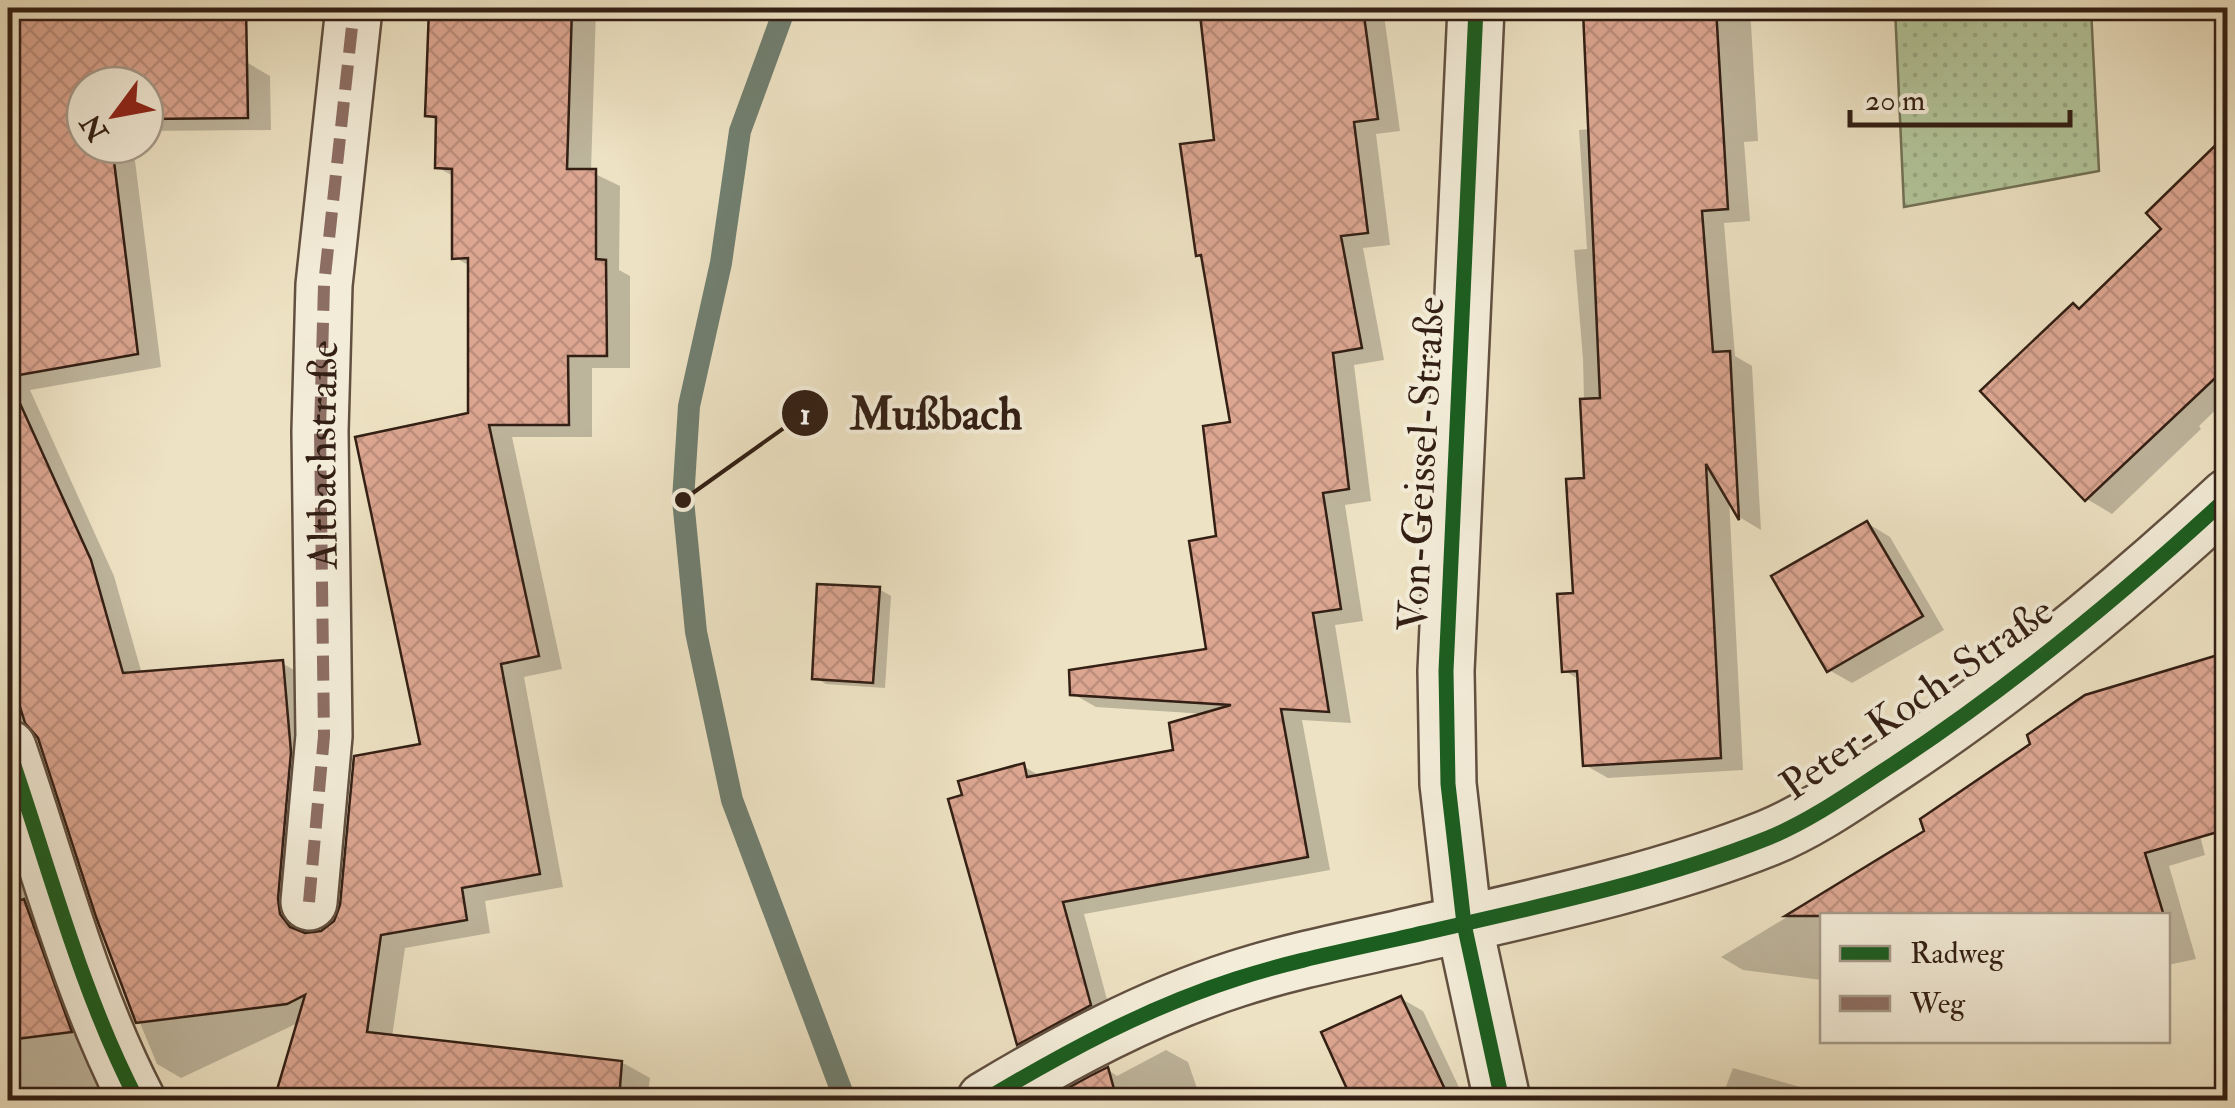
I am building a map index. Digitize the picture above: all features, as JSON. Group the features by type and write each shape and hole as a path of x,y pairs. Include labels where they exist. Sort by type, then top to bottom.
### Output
{"street":[{"name":"Altbachstraße","path":"309,902 324,736 320,430 324,285 354,8"},
{"name":"Von-Geissel-Straße","path":"1476,8 1446,671 1448,784 1464,924 1502,1100"},
{"name":"Peter-Koch-Straße","path":"985,1100 1061,1054 1147,1012 1238,978 1676,870 1771,837 1830,805 1923,745 2047,654 2139,580 2228,498"},
{"path":"8,748 51,883 107,1033 137,1100"}],"green space":[{"path":"1895,8 2091,8 2099,171 1904,207"}],"building":[{"path":"8,8 246,8 248,118 165,119 165,65 65,65 65,165 114,165 138,354 8,377"},
{"path":"429,8 572,8 567,169 596,169 596,259 606,260 607,356 568,356 569,425 489,425 539,656 501,664 540,874 462,888 467,920 381,935 367,1032 622,1061 619,1100 274,1100 305,995 287,1004 136,1023 96,917 38,738 25,723 8,668 8,377 91,560 123,673 283,660 291,752 278,899 280,914 290,927 305,933 321,931 334,921 340,905 354,756 420,744 355,437 468,413 468,258 452,259 452,169 435,168 436,117 425,116"},
{"path":"1250,8 1363,8 1378,119 1354,122 1368,233 1341,236 1362,348 1333,353 1349,489 1323,493 1341,609 1313,613 1329,712 1281,709 1308,857 1063,902 1091,1005 1017,1045 948,799 962,795 958,781 1024,763 1027,777 1173,750 1169,723 1231,705 1070,695 1069,670 1206,649 1189,541 1216,536 1203,426 1230,422 1201,255 1196,256 1180,144 1214,140 1200,14"},
{"path":"1716,8 1728,209 1702,211 1713,352 1730,351 1739,520 1706,464 1721,758 1583,766 1577,671 1562,672 1557,594 1573,593 1566,479 1584,478 1580,399 1600,398 1583,11"},
{"path":"2228,133 2228,366 2085,501 1980,391 2073,303 2079,309 2161,229 2146,213"},
{"path":"1867,521 1923,616 1827,672 1771,576"},
{"path":"817,584 880,587 873,683 812,679"},
{"path":"2228,652 2228,829 2145,853 2163,913 1785,916 1924,831 1920,819 2030,744 2027,735 2085,695"},
{"path":"24,899 72,1032 8,1040 8,904"},
{"path":"1401,996 1450,1100 1352,1100 1321,1032"},
{"path":"1108,1067 1117,1100 1046,1100 1090,1076"}],"waterway":[{"path":"785,8 740,131 721,263 689,406 683,500 696,632 732,800 845,1100"}],"marked path":[{"path":"309,902 324,736 320,431 324,285 354,8"}],"cycle path":[{"path":"1476,8 1446,671 1448,784 1464,924 1502,1100"},
{"path":"985,1100 1107,1032 1236,979 1632,883 1784,831 1937,735 2023,671 2107,604 2228,497"},
{"path":"8,748 82,971 137,1100"}],"place":[{"name":"Mußbach","path":"683,500"}]}
